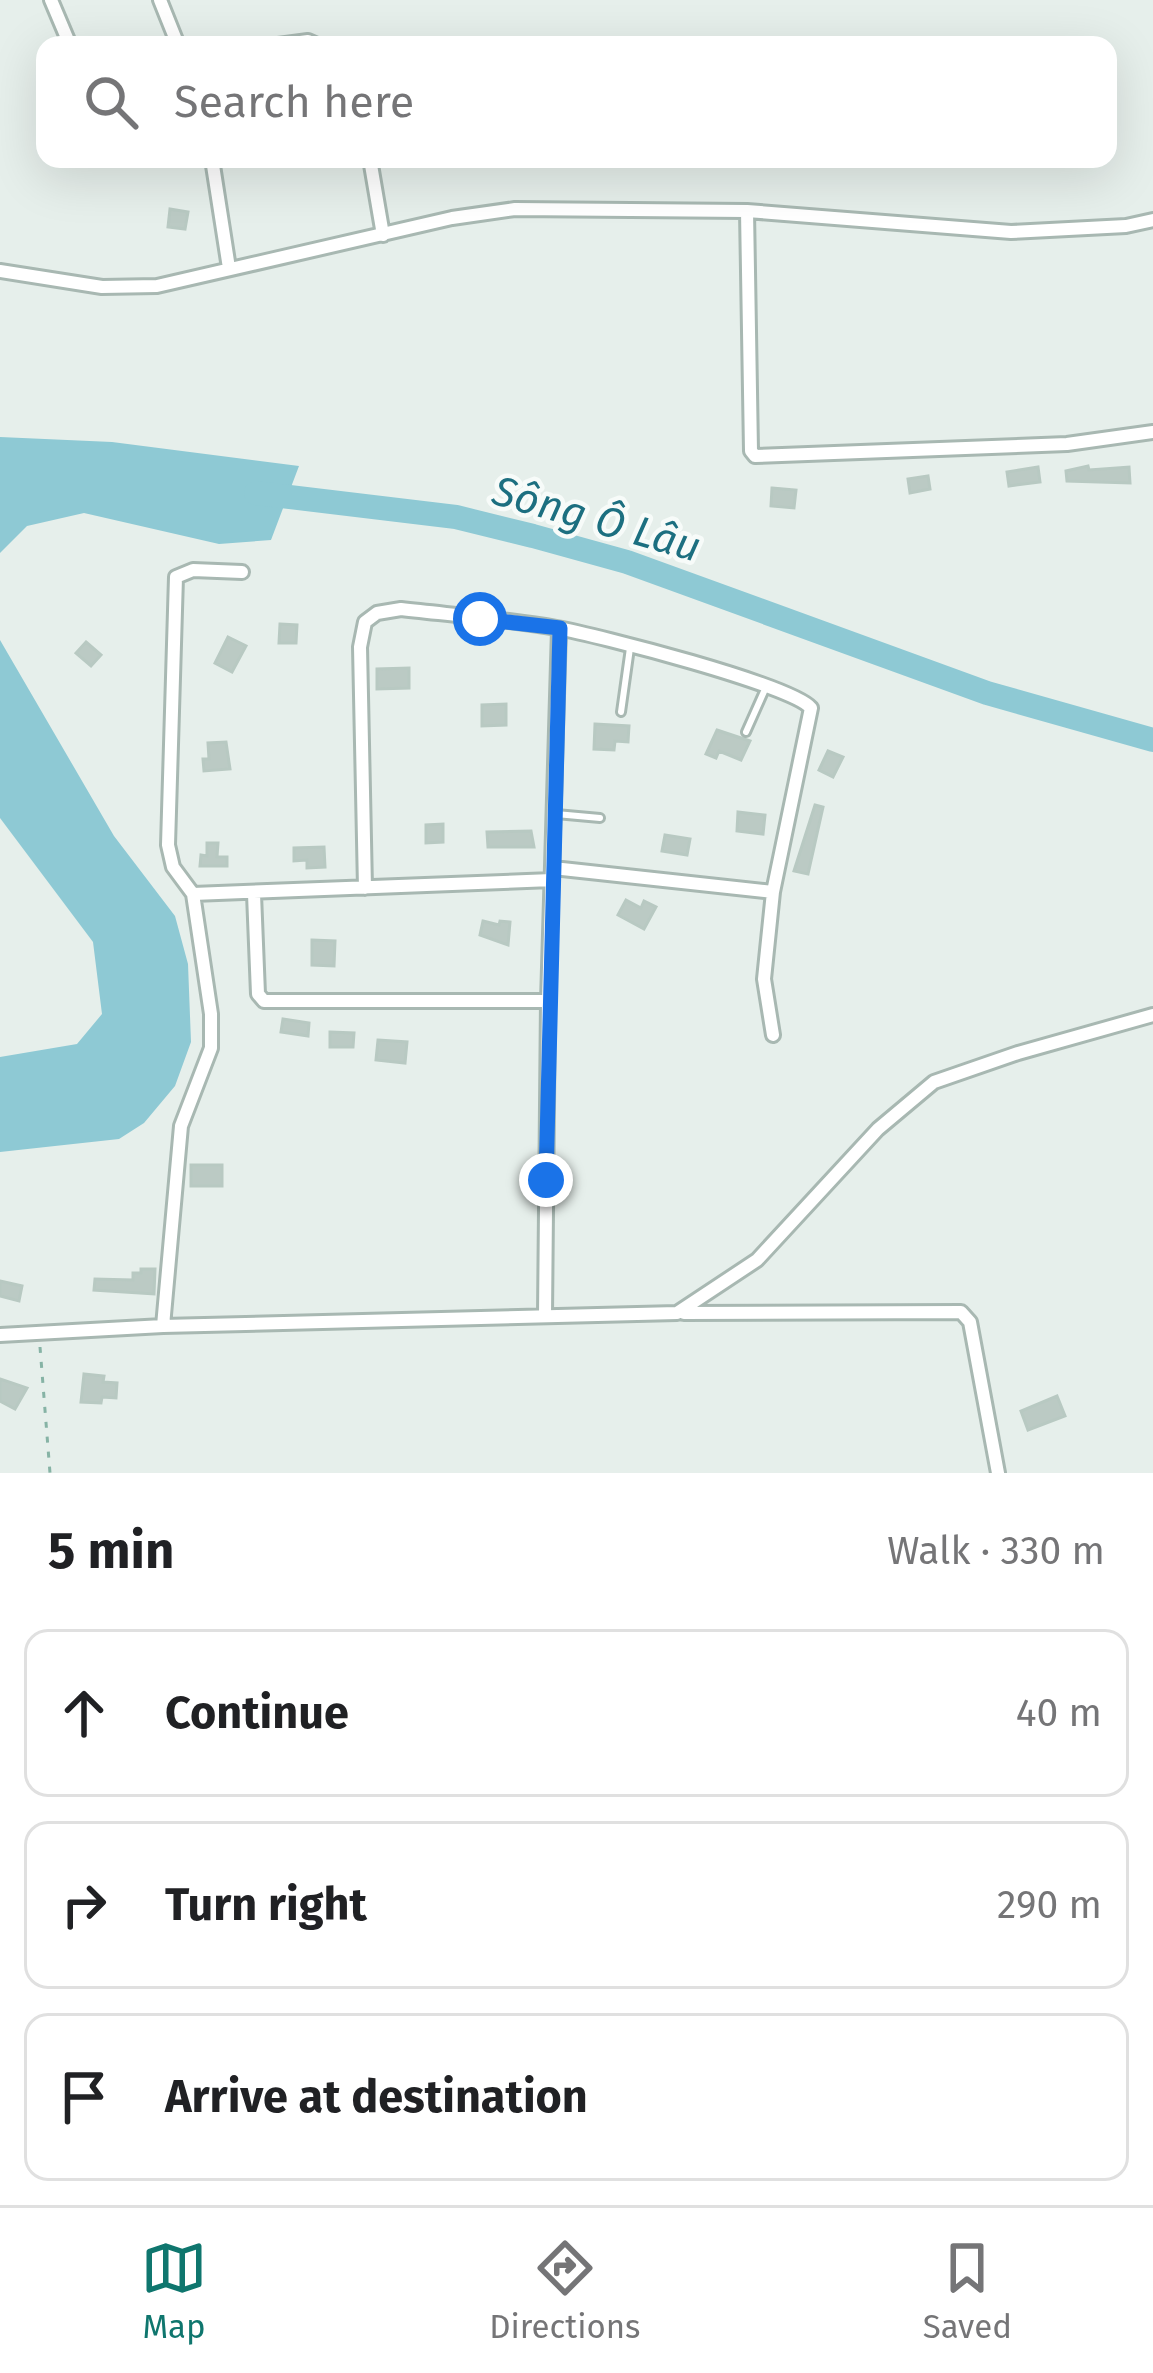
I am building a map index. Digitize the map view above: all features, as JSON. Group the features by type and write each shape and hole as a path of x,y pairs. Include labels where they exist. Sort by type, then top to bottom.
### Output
{"street":[{"path":"52,0 66,36"},
{"path":"160,0 174,36"},
{"path":"213,168 229,268"},
{"path":"372,168 383,236"},
{"path":"0,271 126,289 157,286 515,208 747,212 1011,232 1126,226 1153,220"},
{"path":"747,212 754,456 1066,444 1153,432"},
{"path":"163,1326 181,1126 211,1048 206,971 193,894 173,867 168,845 176,577 193,570 242,572"},
{"path":"365,888 360,647 365,622 377,613 401,609 560,628 768,684 811,708 773,892 764,979 773,1035"},
{"path":"545,1315 548,1001 560,628"},
{"path":"193,894 553,874 773,892"},
{"path":"254,894 258,994 264,1001 548,1001"},
{"path":"677,1313 757,1260 878,1130 934,1082 1153,1015"},
{"path":"0,1335 545,1315 961,1312 970,1322 998,1473"}],"lane":[{"path":"621,712 630,648"},
{"path":"746,732 768,684"},
{"path":"556,814 600,818"}],"path":[{"path":"40,1334 50,1473"}],"water":[{"path":"0,437 112,442 299,466 271,540 219,544 84,513 27,526 0,553"},
{"path":"0,640 114,836 175,916 188,964 191,1042 175,1086 144,1123 119,1139 0,1152 0,1057 77,1044 102,1014 93,942 0,818"}],"building":[{"path":"170,209 188,212 185,229 168,227"},
{"path":"1088,466 1089,470 1129,467 1130,483 1067,481 1066,471"},
{"path":"1038,467 1040,482 1009,486 1007,472"},
{"path":"928,476 930,489 910,493 908,479"},
{"path":"772,488 796,490 794,508 771,506"},
{"path":"280,624 297,625 296,643 279,643"},
{"path":"228,637 246,646 232,672 215,663"},
{"path":"86,642 101,655 91,666 76,653"},
{"path":"409,668 409,688 377,689 377,669"},
{"path":"506,704 506,725 482,726 482,705"},
{"path":"595,724 629,726 628,742 615,741 614,750 594,749"},
{"path":"717,730 750,741 741,760 719,751 716,758 706,754"},
{"path":"226,742 230,769 204,771 208,743"},
{"path":"828,751 843,757 833,777 819,770"},
{"path":"815,805 823,807 808,874 794,871"},
{"path":"738,812 765,815 763,834 737,831"},
{"path":"443,824 443,842 426,843 426,825"},
{"path":"531,831 534,847 488,847 487,832"},
{"path":"665,835 690,839 687,855 662,851"},
{"path":"207,843 218,843 217,857 227,857 227,866 200,866 201,855 207,856"},
{"path":"324,847 325,867 307,868 307,860 294,861 294,848"},
{"path":"626,900 641,908 644,901 656,907 644,929 618,915"},
{"path":"483,921 510,922 508,945 480,935"},
{"path":"312,940 335,941 334,966 312,965"},
{"path":"283,1019 309,1023 308,1036 281,1032"},
{"path":"330,1032 354,1033 353,1047 330,1047"},
{"path":"378,1040 407,1042 405,1063 376,1060"},
{"path":"191,1165 222,1165 222,1186 191,1186"},
{"path":"155,1269 154,1294 94,1290 95,1279 133,1280 133,1273"},
{"path":"0,1281 22,1286 19,1301 0,1296"},
{"path":"84,1374 117,1383 116,1398 81,1402"},
{"path":"0,1379 27,1388 15,1409 0,1401"},
{"path":"1057,1396 1065,1416 1028,1430 1021,1411"}],"waterway":[{"name":"Sông Ô Lâu","path":"256,493 456,517 533,536 627,562 987,693 1153,740"}],"route":[{"path":"480,619 560,628 546,1180"}]}
